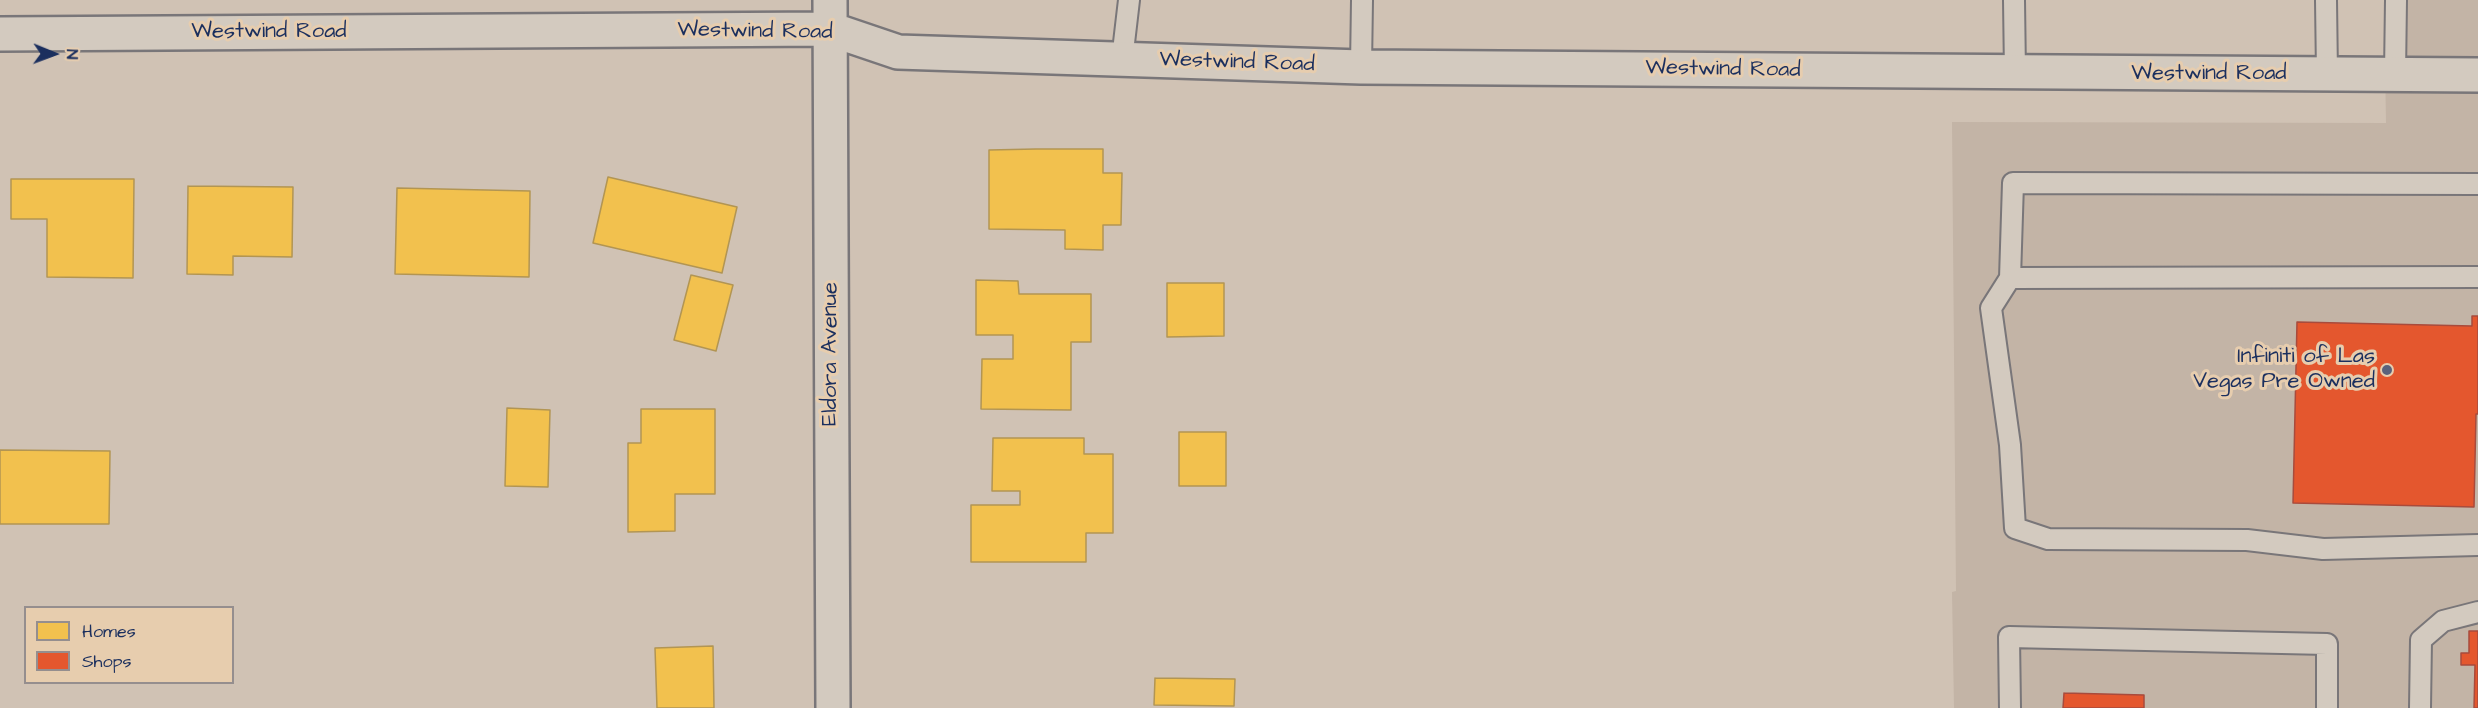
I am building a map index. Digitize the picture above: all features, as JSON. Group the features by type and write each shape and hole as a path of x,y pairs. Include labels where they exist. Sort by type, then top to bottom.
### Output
{"street":[{"name":"Westwind Road","path":"0,34 830,14 898,52 1361,67 2478,75"},
{"name":"Eldora Avenue","path":"830,14 833,708"}],"lane":[{"path":"1122,60 1129,0"},
{"path":"1361,67 1362,0"},
{"path":"2014,0 2015,73"},
{"path":"2326,0 2327,74"},
{"path":"2395,74 2396,0"},
{"path":"2478,184 2013,183 2010,278 1991,308 2010,445 2015,528 2048,539 2247,540 2323,549 2478,545"},
{"path":"2010,278 2478,277"},
{"path":"2420,708 2421,640 2442,621 2478,612"},
{"path":"2010,708 2009,637 2327,644 2327,708"}],"shaded area":[{"path":"2384,0 2478,0 2478,708 1954,708 1952,592 1956,591 1952,122 2386,123"}],"building: Homes":[{"path":"1103,149 1103,173 1122,173 1121,225 1103,225 1103,250 1065,249 1065,230 989,229 989,150"},
{"path":"608,177 737,207 722,273 593,243"},
{"path":"11,179 134,179 133,278 47,277 47,219 11,219"},
{"path":"188,186 293,187 292,257 233,256 233,275 187,274"},
{"path":"397,188 530,191 529,277 395,274"},
{"path":"691,275 733,285 716,351 674,340"},
{"path":"976,280 1018,281 1019,294 1091,294 1091,342 1071,342 1071,410 981,409 982,359 1013,359 1013,335 976,335"},
{"path":"1167,283 1224,283 1224,336 1167,337"},
{"path":"507,408 550,410 548,487 505,486"},
{"path":"641,409 715,409 715,494 675,494 675,531 628,532 628,443 641,443"},
{"path":"1179,432 1226,432 1226,486 1179,486"},
{"path":"993,438 1084,438 1084,454 1113,454 1113,533 1086,533 1086,562 971,562 971,505 1020,505 1020,491 992,491"},
{"path":"0,450 110,451 109,524 0,524"},
{"path":"713,646 714,708 657,708 655,648"},
{"path":"1155,678 1235,679 1234,706 1154,705"}],"building: Shops":[{"name":"Infiniti of Las Vegas Pre Owned","path":"2472,316 2478,316 2478,414 2476,414 2474,507 2293,503 2297,322 2472,326"},
{"path":"2469,631 2478,631 2478,708 2474,708 2475,665 2461,665 2461,653 2469,653"},
{"path":"2064,693 2144,695 2144,708 2063,708"}],"place":[{"name":"Infiniti of Las Vegas Pre Owned","path":"2387,370"}]}
